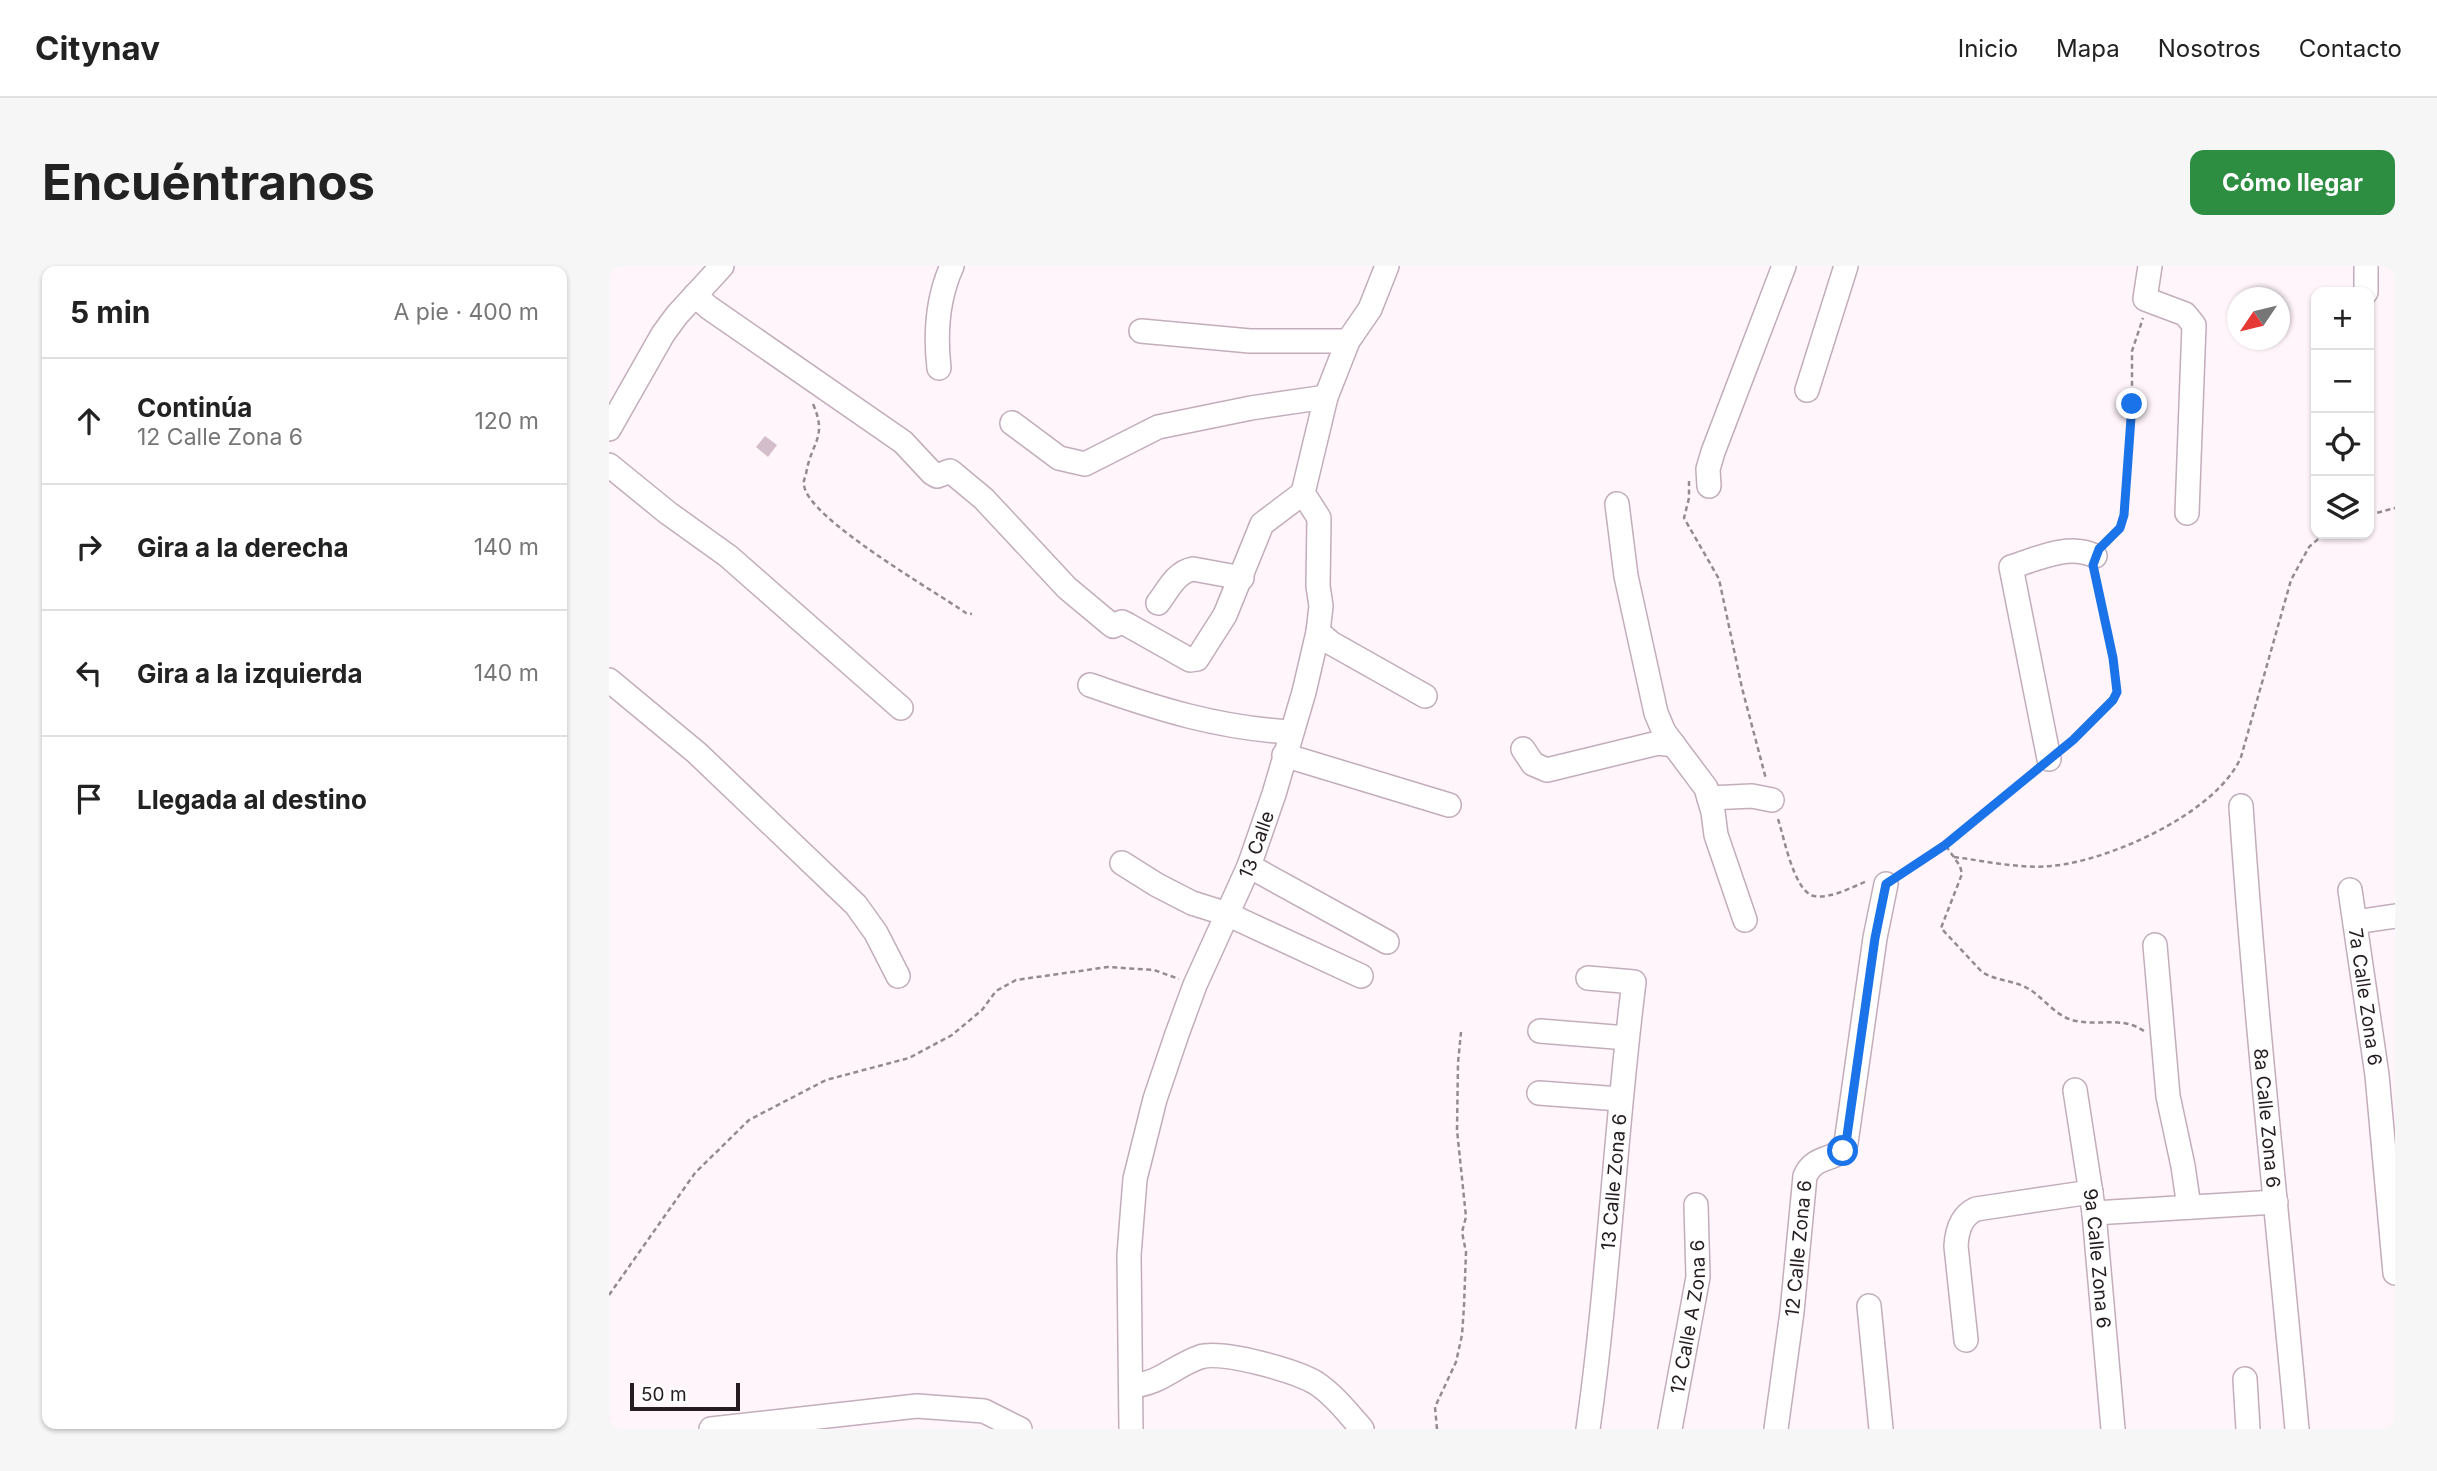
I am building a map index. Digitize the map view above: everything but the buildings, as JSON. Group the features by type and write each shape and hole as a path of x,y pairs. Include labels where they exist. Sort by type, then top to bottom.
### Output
{"street":[{"path":"609,429 663,334 722,266"},
{"path":"939,368 937,326 944,285 952,266"},
{"path":"695,295 708,307 903,442 932,473 937,476 950,471 954,474 984,499 1067,588 1113,626 1122,622 1194,660 1211,640 1225,615 1242,579 1262,524 1303,493 1326,397 1348,341 1370,309 1387,266"},
{"path":"1709,486 1708,469 1713,452 1784,266"},
{"path":"1807,390 1846,266"},
{"path":"2150,266 2144,299 2185,314 2194,325 2187,513"},
{"path":"2366,266 2366,287"},
{"path":"1141,331 1250,341 1348,341"},
{"path":"1013,423 1059,458 1085,464 1158,427 1251,408 1326,397"},
{"path":"609,465 668,513 728,556 901,708"},
{"name":"13 Calle","path":"1131,1429 1129,1255 1135,1179 1155,1098 1195,985 1249,866 1274,794 1304,692 1321,606 1318,586 1319,518 1303,493"},
{"path":"1617,503 1626,576 1656,713 1664,732 1706,789 1716,835 1745,920"},
{"path":"2049,759 2011,567 2067,551 2077,550 2095,556"},
{"path":"1158,603 1185,570 1193,569 1242,579"},
{"path":"1318,632 1331,643 1425,695"},
{"path":"609,680 697,753 856,905 876,933 898,975"},
{"path":"1090,685 1205,722 1291,732"},
{"path":"1523,749 1533,764 1547,770 1658,743 1674,745"},
{"path":"1284,755 1449,805"},
{"path":"1709,798 1752,796 1772,800"},
{"name":"8a Calle Zona 6","path":"2241,806 2253,975 2297,1429"},
{"path":"1122,863 1157,885 1192,902 1227,914 1361,976"},
{"path":"1249,866 1387,942"},
{"name":"12 Calle Zona 6","path":"1776,1429 1793,1312 1805,1176 1812,1164 1839,1154 1846,1143 1875,938 1886,884"},
{"name":"7a Calle Zona 6","path":"2350,890 2377,1074 2395,1273"},
{"path":"2355,922 2395,916"},
{"path":"2155,945 2168,1096 2189,1207"},
{"name":"13 Calle Zona 6","path":"1588,978 1634,982 1588,1429"},
{"path":"1540,1031 1627,1038"},
{"name":"9a Calle Zona 6","path":"2075,1090 2092,1203 2113,1429"},
{"path":"1539,1093 1620,1099"},
{"path":"1966,1340 1955,1246 1956,1234 1965,1217 1976,1209 2092,1203 2189,1207 2276,1202"},
{"name":"12 Calle A Zona 6","path":"1670,1429 1699,1266 1695,1228 1696,1205"},
{"path":"1869,1306 1881,1429"},
{"path":"1131,1386 1156,1381 1199,1358 1214,1355 1231,1357 1314,1381 1363,1429"},
{"path":"2245,1378 2248,1429"},
{"path":"711,1429 917,1406 956,1420 984,1411 1020,1429"}],"path":[{"path":"1709,486 1699,475 1692,476 1688,484 1689,498 1684,519 1719,579 1742,688 1798,883 1806,892 1822,896 1867,881 1886,884 1945,845 2049,759 2104,711 2117,692 2105,612 2094,574 2095,556 2120,528 2124,515 2132,404 2132,351 2142,325 2144,299"},
{"path":"799,371 821,426 821,433 808,461 804,485 809,497 837,524 907,577 972,614"},
{"path":"2374,514 2395,508"},
{"path":"1954,858 2047,866 2084,860 2178,821 2216,792 2229,779 2241,757 2291,580 2309,547 2318,539"},
{"path":"1945,845 1962,871 1941,928 1985,974 2029,989 2055,1012 2072,1020 2122,1022 2137,1026 2157,1038 2163,1038"},
{"path":"609,1295 695,1173 749,1120 826,1080 909,1058 952,1035 982,1010 996,991 1016,980 1108,967 1154,970 1195,985"},
{"path":"1437,1429 1438,1396 1456,1362 1462,1335 1464,1306 1466,1252 1462,1232 1466,1217 1457,1130 1461,1032"}],"route":[{"path":"1843,1151 1875,938 1886,884 1945,845 2073,740 2104,711 2117,692 2105,612 2093,565 2099,549 2120,528 2124,515 2132,404"}]}
